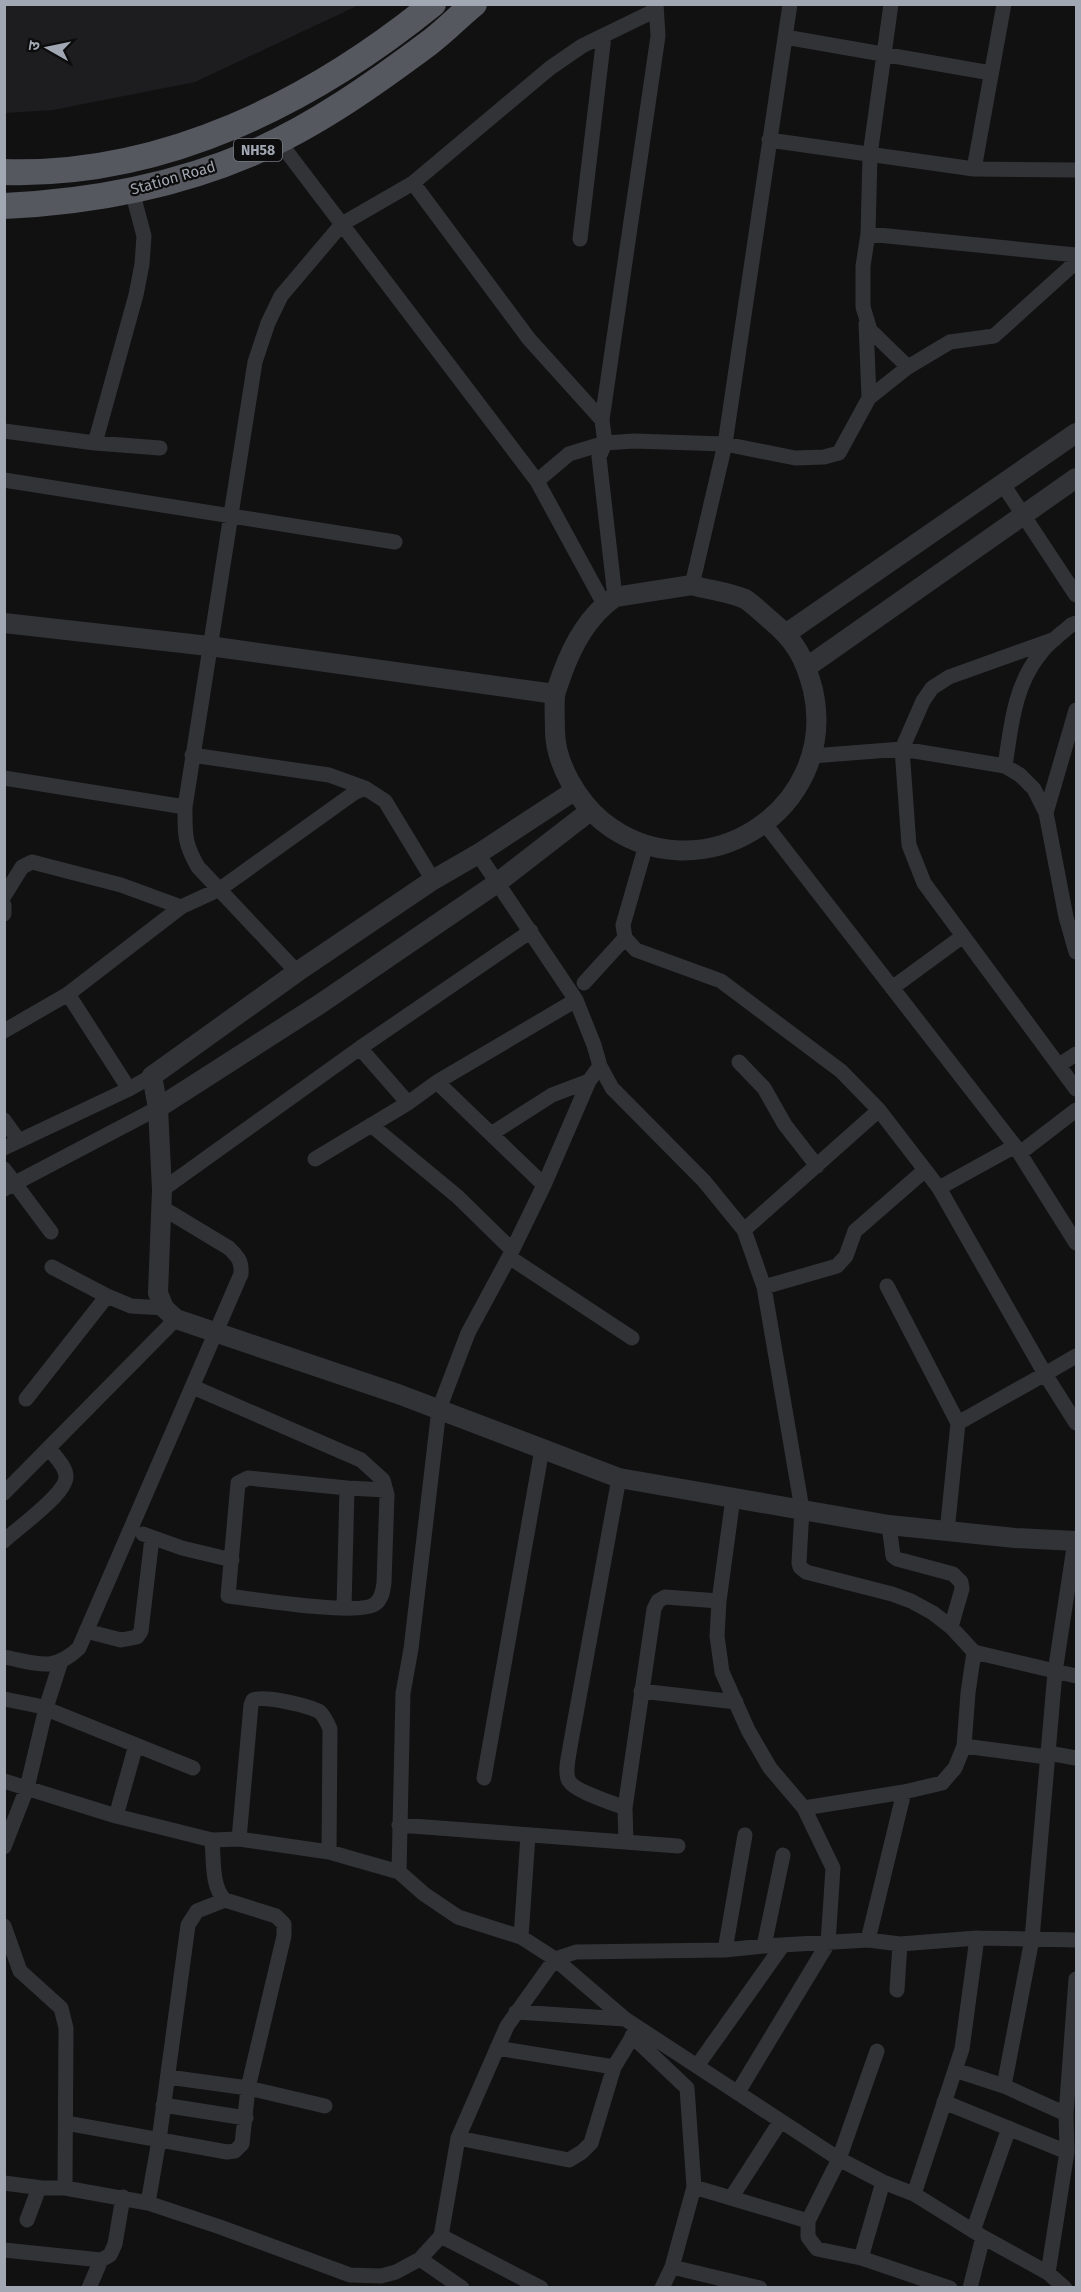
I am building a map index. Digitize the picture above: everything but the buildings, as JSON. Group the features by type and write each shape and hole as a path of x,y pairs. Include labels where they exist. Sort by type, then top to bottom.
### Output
{"highway":[{"name":"Station Road","path":"4,172 67,170 122,162 166,151 241,124 298,97 357,62 433,4"},
{"name":"Station Road","path":"4,206 49,203 132,191 188,176 253,153 356,95 431,41 474,4"},
{"path":"4,194 86,188 134,180 191,164 247,140 363,73 386,40"},
{"path":"4,181 99,176 166,162 258,125 363,73 401,63"}],"street":[{"path":"692,585 725,444 790,4"},
{"path":"891,4 870,155 868,234 863,267 863,307 870,330 908,367"},
{"path":"974,169 1004,4"},
{"path":"297,972 198,867 188,849 185,834 185,807 192,755 255,362 268,323 281,296 342,224 413,183 550,68 582,46 656,7 658,36 602,420 605,443 599,457 610,601"},
{"path":"580,240 604,36"},
{"path":"785,37 991,73"},
{"path":"769,140 974,169 1077,170"},
{"path":"287,152 537,481 610,601"},
{"path":"413,183 529,339 602,420"},
{"path":"95,443 136,295 142,264 144,236 132,191"},
{"path":"868,234 1077,255"},
{"path":"537,481 569,454 605,443 634,441 725,444 795,458 824,457 839,453 869,398 908,367 950,342 994,336 1077,262"},
{"path":"865,315 869,398"},
{"path":"4,431 95,443 160,448"},
{"path":"787,633 1077,433"},
{"path":"807,667 1077,478"},
{"path":"4,480 395,542"},
{"path":"1002,483 1077,595"},
{"path":"692,585 745,599 787,633 807,667 817,711 812,756 801,782 785,805 765,824 728,844 698,850 687,851 646,846 616,832 590,811 574,790 555,744 555,694 574,645 583,629 610,601 692,585"},
{"path":"4,623 209,646 555,694"},
{"path":"1005,766 1014,706 1024,681 1040,654 1055,639 1077,623"},
{"path":"1055,639 949,677 933,688 923,701 902,749 909,845 924,882 1077,1089"},
{"path":"1046,813 1077,711"},
{"path":"812,756 902,749 1005,766 1020,775 1034,789 1046,813 1066,917 1077,952"},
{"path":"192,755 329,775 365,788 385,801 433,880"},
{"path":"4,778 185,807"},
{"path":"4,1031 68,994 181,907 220,889 354,793 365,788"},
{"path":"4,1148 152,1076 297,972 433,880 478,854 574,790"},
{"path":"10,1186 158,1108 320,1004 497,883 590,811"},
{"path":"765,824 1017,1150 1077,1243"},
{"path":"646,846 623,925 625,938 636,950 721,981 840,1071 879,1110 939,1188 1045,1374 1077,1423"},
{"path":"478,854 576,1000 600,1066 612,1088 704,1181 744,1230 764,1287 802,1509 798,1554 800,1567 806,1572 892,1594 933,1613 951,1627 974,1652 1077,1676"},
{"path":"4,896 22,867 32,862 121,885 181,907"},
{"path":"4,905 4,914"},
{"path":"161,1198 360,1048 531,931"},
{"path":"892,988 963,936"},
{"path":"584,983 625,938"},
{"path":"68,994 129,1089"},
{"path":"315,1159 576,1000"},
{"path":"360,1048 408,1103"},
{"path":"1059,1065 1077,1054"},
{"path":"739,1062 764,1088 785,1125 817,1166"},
{"path":"399,1872 403,1693 411,1649 439,1409 468,1333 544,1185 589,1081 600,1066"},
{"path":"152,1076 158,1108 161,1198 158,1293 170,1313"},
{"path":"491,1134 552,1095 589,1081"},
{"path":"438,1082 544,1185"},
{"path":"744,1230 879,1110"},
{"path":"939,1188 1017,1150 1077,1110"},
{"path":"4,1120 19,1141"},
{"path":"371,1125 458,1197 511,1253 632,1338"},
{"path":"4,1168 10,1186 51,1232"},
{"path":"764,1287 837,1266 846,1256 855,1231 925,1170"},
{"path":"4,1657 48,1665 67,1659 79,1648 241,1274 242,1264 229,1248 161,1198"},
{"path":"52,1267 131,1306 170,1313 216,1332 439,1409 619,1478 889,1526 1015,1538 1076,1541 1055,1672 1032,1939 1004,2086"},
{"path":"887,1286 958,1422 947,1532"},
{"path":"26,1399 107,1296"},
{"path":"4,1493 11,1476 49,1448 170,1313"},
{"path":"958,1422 1075,1360"},
{"path":"193,1387 361,1460 383,1480 386,1490 387,1495 382,1594 376,1603 369,1607 344,1608 228,1596 238,1483 243,1479 386,1490"},
{"path":"4,1541 48,1502 66,1481 67,1474 49,1448"},
{"path":"484,1778 542,1449"},
{"path":"619,1478 567,1770 569,1780 576,1788 625,1808"},
{"path":"344,1608 347,1488"},
{"path":"733,1498 719,1601 717,1636 722,1671 748,1730 770,1768 804,1808 833,1868 828,1943 738,2092"},
{"path":"889,1526 893,1556 953,1574 962,1582 951,1627"},
{"path":"131,1528 182,1548 232,1560"},
{"path":"86,1631 121,1640 137,1637 141,1631 152,1538"},
{"path":"626,1842 625,1808 654,1609 658,1601 665,1597 719,1601"},
{"path":"804,1808 904,1792 942,1783 955,1768 964,1746 974,1652"},
{"path":"4,1846 27,1788 46,1708 61,1661"},
{"path":"641,1691 736,1702"},
{"path":"238,1839 250,1705 253,1700 263,1697 317,1710 325,1717 330,1729 329,1852"},
{"path":"4,1699 46,1708 193,1768"},
{"path":"116,1816 136,1745"},
{"path":"964,1746 1077,1758"},
{"path":"4,1781 116,1816 212,1840 238,1839 329,1852 399,1872 424,1894 458,1917 521,1937 555,1959 632,2027 687,2088 694,2187 672,2267 662,2288"},
{"path":"868,1940 904,1792"},
{"path":"399,1825 678,1846"},
{"path":"521,1937 528,1834"},
{"path":"725,1950 745,1835"},
{"path":"66,2124 235,2151 242,2144 248,2088 284,1936 284,1924 276,1916 225,1900 219,1895 212,1840"},
{"path":"764,1946 783,1854"},
{"path":"148,2203 159,2140 188,1925 198,1911 225,1900"},
{"path":"4,1926 20,1971 61,2008 66,2028 65,2188"},
{"path":"914,2194 962,2049 977,1938"},
{"path":"4,2183 39,2188 65,2188 148,2203 220,2227 347,2281 381,2276 396,2272 420,2259 441,2236 458,2138 507,2026 555,1959 576,1952 725,1950 868,1940 900,1944 977,1938 1077,1940"},
{"path":"897,1990 900,1944"},
{"path":"698,2066 783,1945"},
{"path":"1048,2273 1067,2152 1066,2114 1077,1979"},
{"path":"516,2012 632,2027 698,2066 838,2159 883,2182 914,2194 978,2234 1048,2273 1065,2288"},
{"path":"458,2138 569,2160 582,2152 591,2143 614,2067 632,2027"},
{"path":"497,2048 614,2067"},
{"path":"877,2051 838,2159 808,2221 808,2237 817,2249 861,2258 950,2288"},
{"path":"955,2070 1004,2086 1066,2114"},
{"path":"168,2077 248,2088 325,2106"},
{"path":"944,2102 1067,2152"},
{"path":"163,2105 246,2118"},
{"path":"731,2198 780,2122"},
{"path":"970,2288 978,2234 1009,2128"},
{"path":"861,2258 883,2182"},
{"path":"694,2187 808,2221"},
{"path":"27,2220 39,2188"},
{"path":"4,2250 101,2260 110,2255 115,2244 123,2197"},
{"path":"441,2236 541,2288"},
{"path":"420,2259 462,2288"},
{"path":"89,2288 101,2260"},
{"path":"672,2267 760,2288"}],"shaded area":[{"path":"5,4 359,5 195,82 53,110 5,113"}]}
